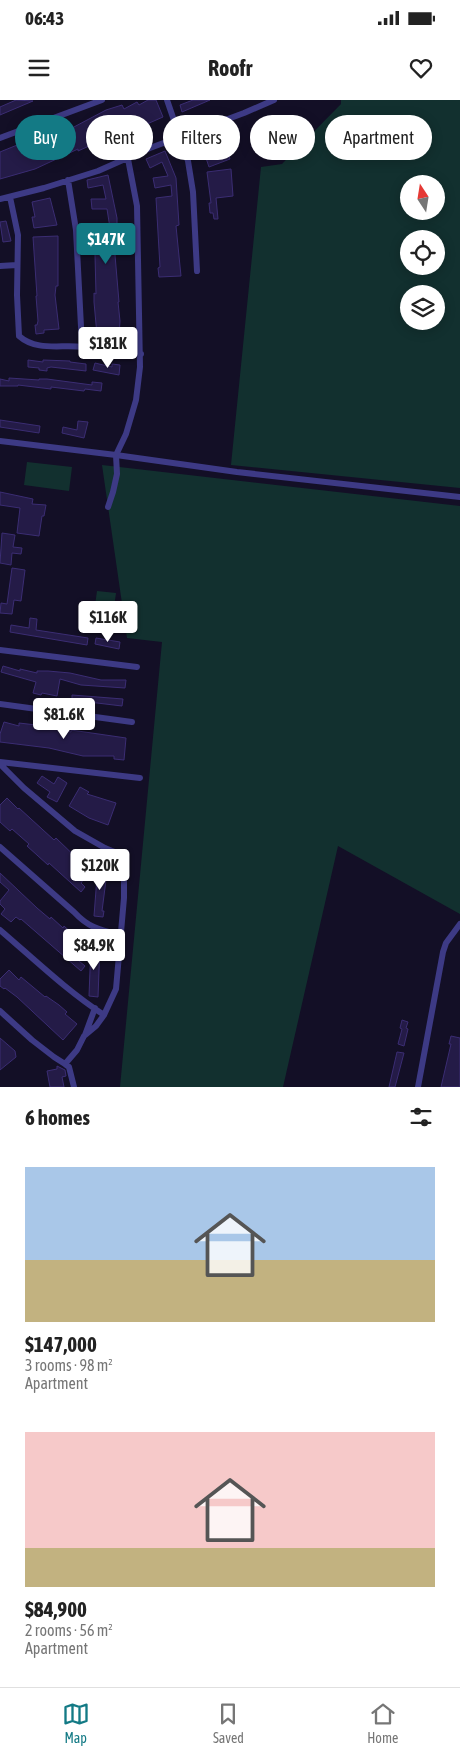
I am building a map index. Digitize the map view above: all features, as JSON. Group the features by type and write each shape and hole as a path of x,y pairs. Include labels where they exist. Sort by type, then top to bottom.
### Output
{"street":[{"path":"0,138 102,100"},
{"path":"167,100 172,115"},
{"path":"240,116 274,100"},
{"path":"0,199 68,180 125,160"},
{"path":"108,507 117,474 116,455 126,434 136,400 141,354 137,206 128,160"},
{"path":"188,160 193,192 196,270"},
{"path":"68,180 76,230 82,346"},
{"path":"10,197 17,227 19,336 36,345 82,346 141,354"},
{"path":"0,266 17,265"},
{"path":"0,441 228,471 460,497"},
{"path":"0,650 137,667"},
{"path":"0,704 132,722"},
{"path":"0,763 140,778"},
{"path":"0,763 24,788 75,831 105,848 124,856 124,898 116,989 104,1015 96,1026 84,1036"},
{"path":"0,847 84,922 97,929 120,935"},
{"path":"418,1087 443,952 446,943 460,924"},
{"path":"0,930 58,978 78,998 104,1015"},
{"path":"66,1064 77,1050 84,1036 94,1008"},
{"path":"0,1011 54,1058 69,1067 74,1087"}],"green space":[{"path":"341,100 460,100 460,488 231,465 261,167 282,164 286,160 315,160 315,130 325,120 325,160 432,160 432,115 330,115 341,104"},
{"path":"27,462 72,467 69,491 24,485"},
{"path":"102,465 460,506 460,914 338,846 283,1087 120,1087 162,642 127,638"},
{"path":"97,591 116,593 111,629 92,627"}],"building":[{"path":"16,100 33,101 0,115 0,107"},
{"path":"148,100 156,100 163,117 153,121 153,115 97,115 122,105 124,109 137,102 139,105"},
{"path":"193,100 210,100 182,112 180,105"},
{"path":"86,121 86,147 78,151 78,149 76,150 76,126"},
{"path":"15,146 15,160 54,160 35,169 0,179 0,152"},
{"path":"163,152 163,160 169,160 176,178 179,225 176,226 181,276 159,277 156,198 172,196 171,185 155,188 153,178 168,176 162,162 150,168 146,160 153,160 153,156"},
{"path":"207,160 227,160 209,167"},
{"path":"231,169 233,196 216,198 218,219 214,219 213,213 210,213 209,203 211,203 207,172"},
{"path":"108,175 117,218 117,254 115,255 120,321 119,336 97,335 94,302 94,293 96,294 95,255 92,229 110,228 107,209 92,209 91,199 106,199 103,185 88,188 87,180"},
{"path":"50,198 57,225 34,228 32,217 35,217 32,202"},
{"path":"6,221 11,241 3,242 0,222"},
{"path":"58,236 58,286 56,286 55,295 59,329 44,330 44,333 36,334 35,325 37,325 38,321 33,237"},
{"path":"28,360 43,362 43,360 70,361 86,364 86,371 51,367 47,368 47,371 39,370 39,368 28,367"},
{"path":"95,363 112,367 112,364 120,365 119,375 93,370"},
{"path":"9,378 47,379 92,385 92,382 102,383 101,391 51,387 51,389 18,385 0,386 0,379 9,381"},
{"path":"0,420 40,426 39,433 0,427"},
{"path":"78,421 88,422 84,438 62,433 63,427 77,430"},
{"path":"0,492 33,499 32,504 46,505 39,536 17,533 20,508 0,505"},
{"path":"2,533 15,535 13,547 22,548 21,554 12,553 11,565 0,563"},
{"path":"12,568 25,570 21,601 14,600 12,614 0,613 1,603 7,604"},
{"path":"30,618 37,619 36,630 88,638 87,645 10,632 11,625 29,628"},
{"path":"96,638 120,642 119,649 95,644"},
{"path":"3,666 37,673 37,671 48,671 70,673 101,680 126,680 125,688 81,685 60,679 57,696 42,693 41,695 33,693 36,682 1,672"},
{"path":"72,695 123,699 122,706 72,700"},
{"path":"4,722 19,726 19,723 71,732 71,730 126,738 124,760 114,759 114,756 83,756 49,748 0,742 0,734"},
{"path":"42,776 54,784 58,777 67,783 57,802 47,797 50,792 37,783"},
{"path":"80,787 89,792 87,794 116,803 108,825 89,818 69,806"},
{"path":"7,798 54,840 56,838 85,866 80,871 72,872 84,879 81,883 85,887 81,892 27,846 29,844 12,829 10,831 0,822 0,805"},
{"path":"98,864 105,864 106,880 103,917 94,916"},
{"path":"0,873 50,919 51,917 63,928 64,926 84,944 73,956 85,966 81,971 21,919 16,917 11,922 1,914 5,909 0,904 0,901 9,890 0,882"},
{"path":"91,944 100,945 98,997 89,996"},
{"path":"9,970 19,980 21,977 45,997 59,1005 67,1012 65,1014 77,1024 63,1040 17,997 0,986 0,979"},
{"path":"402,1020 408,1022 404,1046 398,1044"},
{"path":"451,1036 460,1038 460,1087 441,1087 451,1044 449,1044"},
{"path":"0,1038 15,1051 16,1057 0,1070"},
{"path":"397,1052 404,1053 395,1087 389,1087"},
{"path":"57,1066 65,1070 66,1076 62,1077 64,1087 50,1087 47,1071 57,1069"}]}
